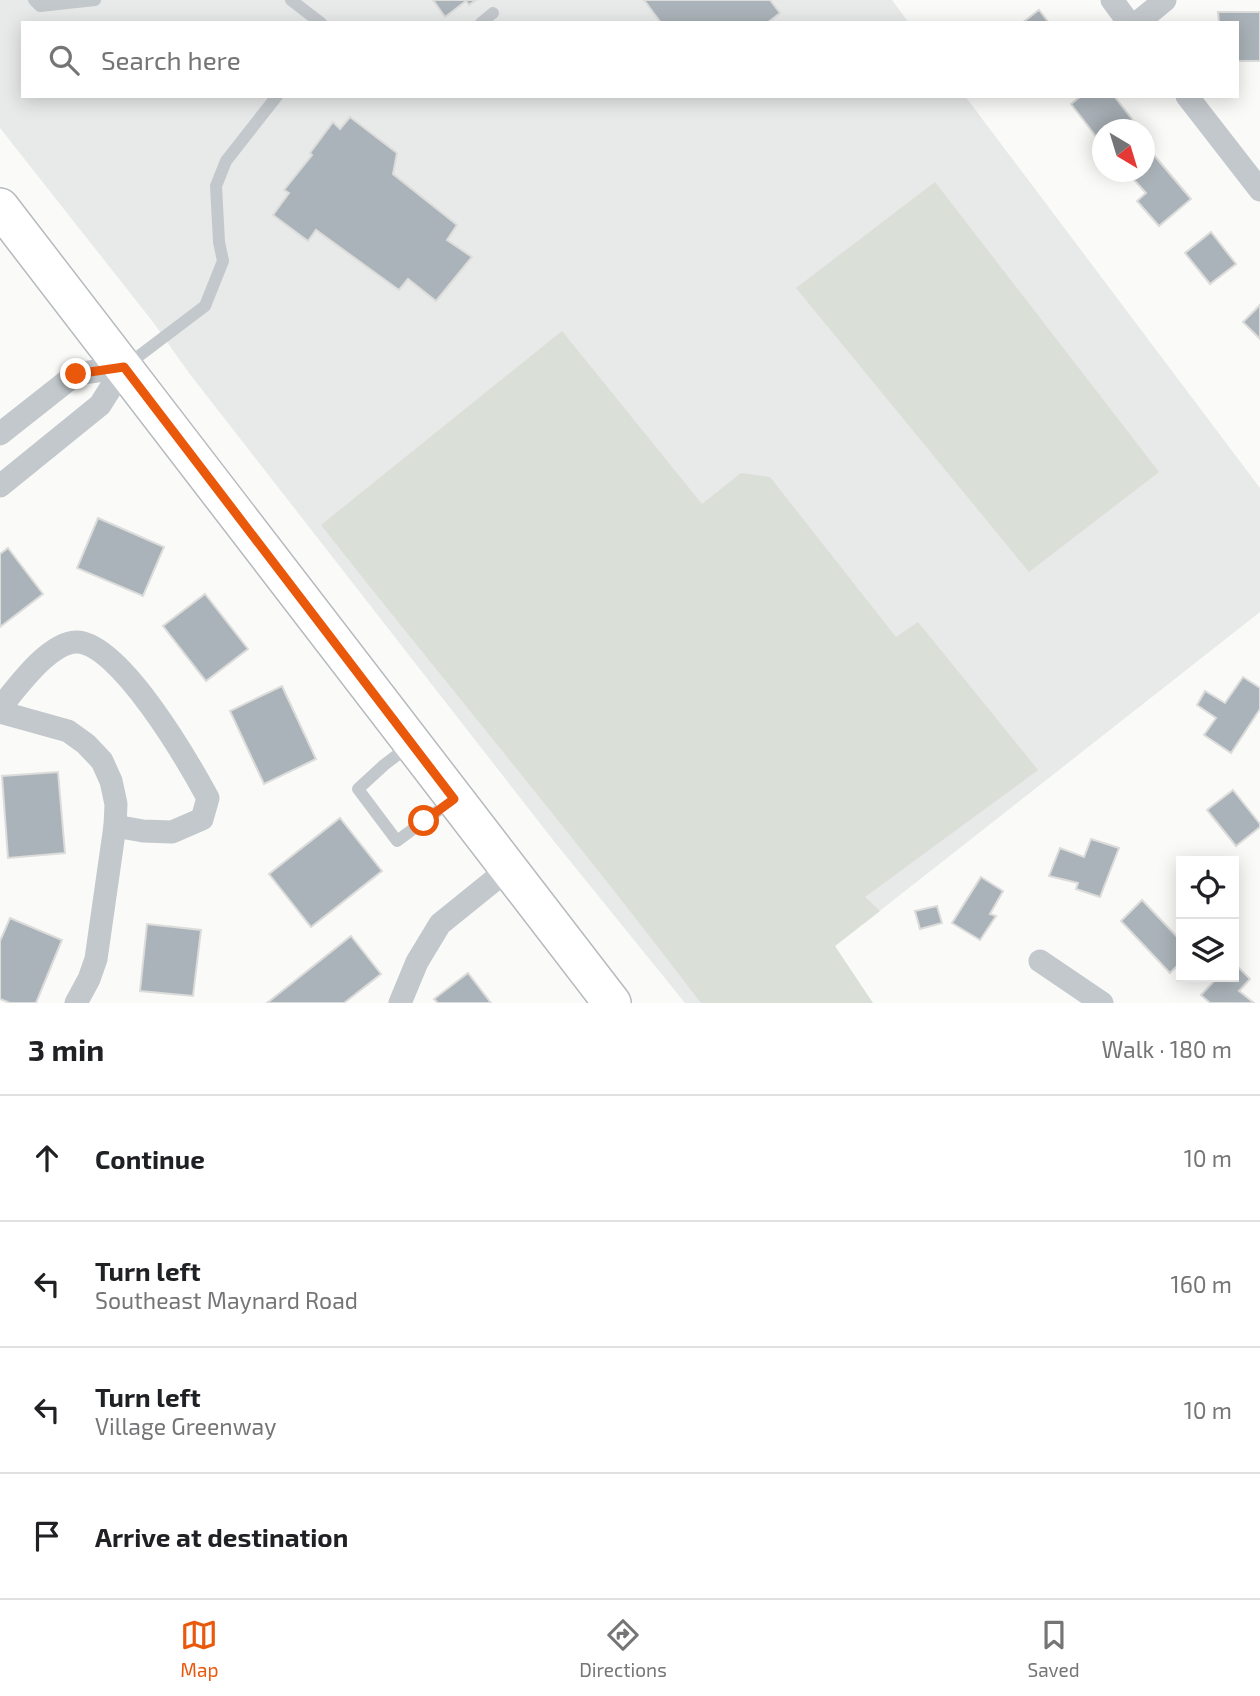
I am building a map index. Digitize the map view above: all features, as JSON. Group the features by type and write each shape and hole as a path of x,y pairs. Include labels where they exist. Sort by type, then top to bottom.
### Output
{"main road":[{"path":"0,207 612,1003"}],"street":[{"path":"1112,0 1128,21"},
{"path":"1139,21 1165,0"},
{"path":"1189,98 1260,190"},
{"path":"0,434 76,374 124,367"},
{"path":"0,486 100,405 124,367"},
{"path":"76,1003 96,959 115,826 116,804 111,781 102,761 86,744 68,731 0,710 26,676 53,652 74,642 95,646 121,671 177,743 208,798 202,819 172,832 115,826"},
{"path":"400,1003 417,962 440,924 508,869"},
{"path":"1040,961 1102,1003"}],"lane":[{"path":"34,0 40,6 95,0"},
{"path":"291,0 318,21"},
{"path":"484,21 494,13"},
{"path":"124,367 205,306 223,261 219,242 216,186 226,161 275,98"},
{"path":"412,744 358,789 397,841 454,799"}],"shaded area":[{"path":"0,0 892,0 908,21 21,21 21,98 967,98 1260,488 1260,612 759,1003 685,1003 553,840 0,128"},
{"path":"935,182 1159,472 1029,572 796,288"},
{"path":"562,331 702,504 741,473 770,477 896,637 918,622 1038,770 865,897 880,911 835,946 873,1003 701,1003 321,525"}],"building":[{"path":"433,0 476,0 469,5 466,1 445,17"},
{"path":"644,0 770,0 780,13 770,21 660,21"},
{"path":"1039,10 1047,21 1025,21"},
{"path":"1218,12 1260,12 1260,61 1239,61 1239,21 1219,21"},
{"path":"1078,98 1116,98 1132,119 1092,119 1092,131 1071,104"},
{"path":"350,117 397,153 393,174 457,225 447,240 472,257 436,301 408,279 399,290 316,230 308,241 273,215 289,193 284,190 312,155 310,153 333,122 340,129"},
{"path":"1155,156 1191,199 1159,226 1137,201 1146,193 1136,182 1155,182"},
{"path":"1211,232 1236,264 1210,284 1185,253"},
{"path":"1260,305 1260,339 1243,322"},
{"path":"98,518 164,547 143,596 77,568"},
{"path":"8,548 43,594 0,627 0,554"},
{"path":"205,594 248,649 206,681 163,626"},
{"path":"1243,677 1260,688 1260,709 1231,753 1204,735 1216,718 1197,705 1205,691 1225,703"},
{"path":"282,686 316,759 264,784 230,711"},
{"path":"58,772 65,853 8,858 2,776"},
{"path":"1233,790 1260,824 1260,827 1236,846 1207,810"},
{"path":"340,818 382,871 311,927 269,874"},
{"path":"1091,839 1119,848 1100,897 1076,889 1078,883 1049,876 1060,848 1084,857"},
{"path":"981,877 1003,891 990,914 996,916 980,940 952,923"},
{"path":"1142,900 1176,936 1176,967 1170,973 1121,921"},
{"path":"937,906 942,923 920,929 915,911"},
{"path":"10,918 62,940 36,1003 10,1003 0,999 0,941"},
{"path":"147,924 201,930 193,996 140,991"},
{"path":"351,936 381,974 344,1003 267,1003"},
{"path":"1239,968 1250,979 1239,991 1254,1003 1210,1003 1201,995 1213,982 1239,982"},
{"path":"468,973 491,1003 438,1003 434,999"}],"route":[{"path":"76,374 124,367 454,799 424,821"}]}
